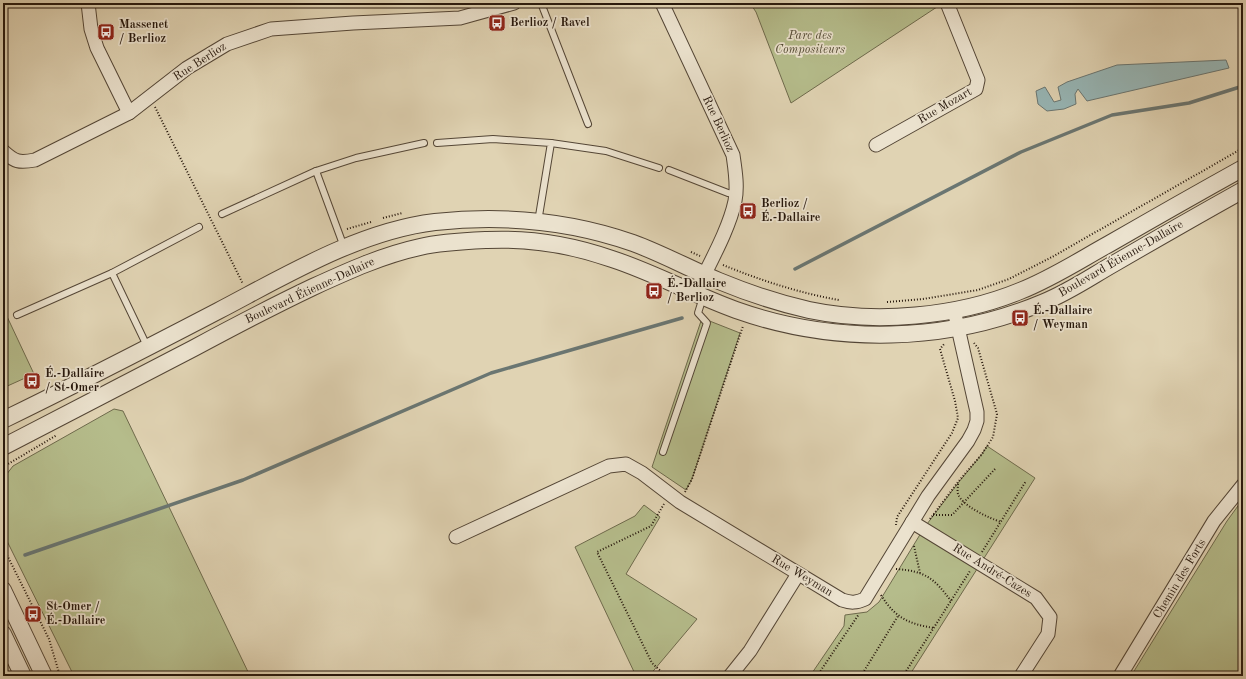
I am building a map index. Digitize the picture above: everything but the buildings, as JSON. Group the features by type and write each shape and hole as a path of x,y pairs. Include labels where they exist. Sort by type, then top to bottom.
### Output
{"street":[{"path":"88,3 91,29 97,48 129,113"},
{"name":"Rue Berlioz","path":"3,151 13,160 23,162 35,160 129,113 186,68 227,44 270,29 460,18 514,3"},
{"name":"Rue Berlioz","path":"662,3 733,155 736,173 735,200 727,224 704,274 699,296"},
{"name":"Rue Mozart","path":"876,145 976,89 978,80 947,3"},
{"name":"Boulevard Étienne-Dallaire","path":"3,420 94,376 297,270 344,248 396,229 433,222 467,220 502,220 567,225 633,243 704,274 770,299 810,310 861,316 930,314 954,310 1003,298 1033,285 1243,168"},
{"name":"Boulevard Étienne-Dallaire","path":"3,447 266,309 364,264 385,256 422,246 490,240 556,244 581,249 613,259 644,271 699,296 747,314 798,327 830,333 896,335 958,328 1003,317 1049,300 1243,190"},
{"name":"Rue Weyman","path":"456,537 609,466 626,464 642,473 675,498 798,574 842,600 850,603 857,603 865,599 928,496 968,441 977,421 975,402 954,310"},
{"name":"Chemin des Forts","path":"1120,676 1214,521 1243,485"},
{"name":"Rue André-Cazes","path":"912,522 1036,598 1050,617 1048,634 1021,676"},
{"path":"730,676 750,651 798,574"},
{"path":"3,590 44,676"},
{"path":"3,634 23,676"}],"lane":[{"path":"541,3 588,124"},
{"path":"438,143 493,139 551,143 606,151 659,168"},
{"path":"222,214 316,171 356,158 424,143"},
{"path":"538,222 551,143"},
{"path":"669,170 728,193 735,194"},
{"path":"316,171 344,248"},
{"path":"17,315 112,273 199,227"},
{"path":"112,273 147,348"},
{"path":"663,452 707,322 698,313 699,296"}],"path":[{"path":"150,97 244,285"},
{"path":"666,676 652,662 596,552 651,526 692,479 747,314"},
{"path":"898,530 895,524 897,517 952,433 958,418 955,401 940,349 958,328"},
{"path":"933,515 952,516 995,468"},
{"path":"903,676 977,561 1026,481"},
{"path":"958,482 958,494 964,502 976,511 1001,522"},
{"path":"914,546 920,573"},
{"path":"3,547 49,639 60,676"},
{"path":"896,569 914,570 929,578 943,590 951,601"},
{"path":"881,594 888,606 898,616 916,625 934,628"},
{"path":"817,676 862,609"},
{"path":"861,676 898,616"}],"green space":[{"name":"Parc des Compositeurs","path":"750,3 943,3 791,103 756,12"},
{"path":"3,308 34,374 3,388"},
{"path":"702,318 740,333 692,479 686,490 652,467"},
{"path":"114,409 123,411 250,676 74,676 3,533 3,479 13,466"},
{"path":"987,446 1035,478 909,676 810,676 844,626 845,615 867,612 879,602 924,528"},
{"path":"1243,499 1243,676 1131,676 1227,521"},
{"path":"644,505 660,517 626,574 697,619 649,676 636,676 575,547 635,516"}],"water":[{"path":"1226,60 1229,68 1087,101 1078,89 1075,94 1076,104 1064,109 1047,111 1038,104 1036,91 1045,87 1054,102 1061,100 1058,87 1067,82 1117,65"}],"waterway":[{"path":"795,269 1021,152 1112,115 1189,103 1243,86"},
{"path":"25,555 243,480 491,373 682,318"}],"place":[{"name":"Berlioz / Ravel","path":"497,23"},
{"name":"Massenet / Berlioz","path":"106,32"},
{"name":"Berlioz / É.-Dallaire","path":"748,211"},
{"name":"É.-Dallaire / Berlioz","path":"654,291"},
{"name":"É.-Dallaire / Weyman","path":"1020,318"},
{"name":"É.-Dallaire / St-Omer","path":"32,381"},
{"name":"St-Omer / É.-Dallaire","path":"33,614"}]}
